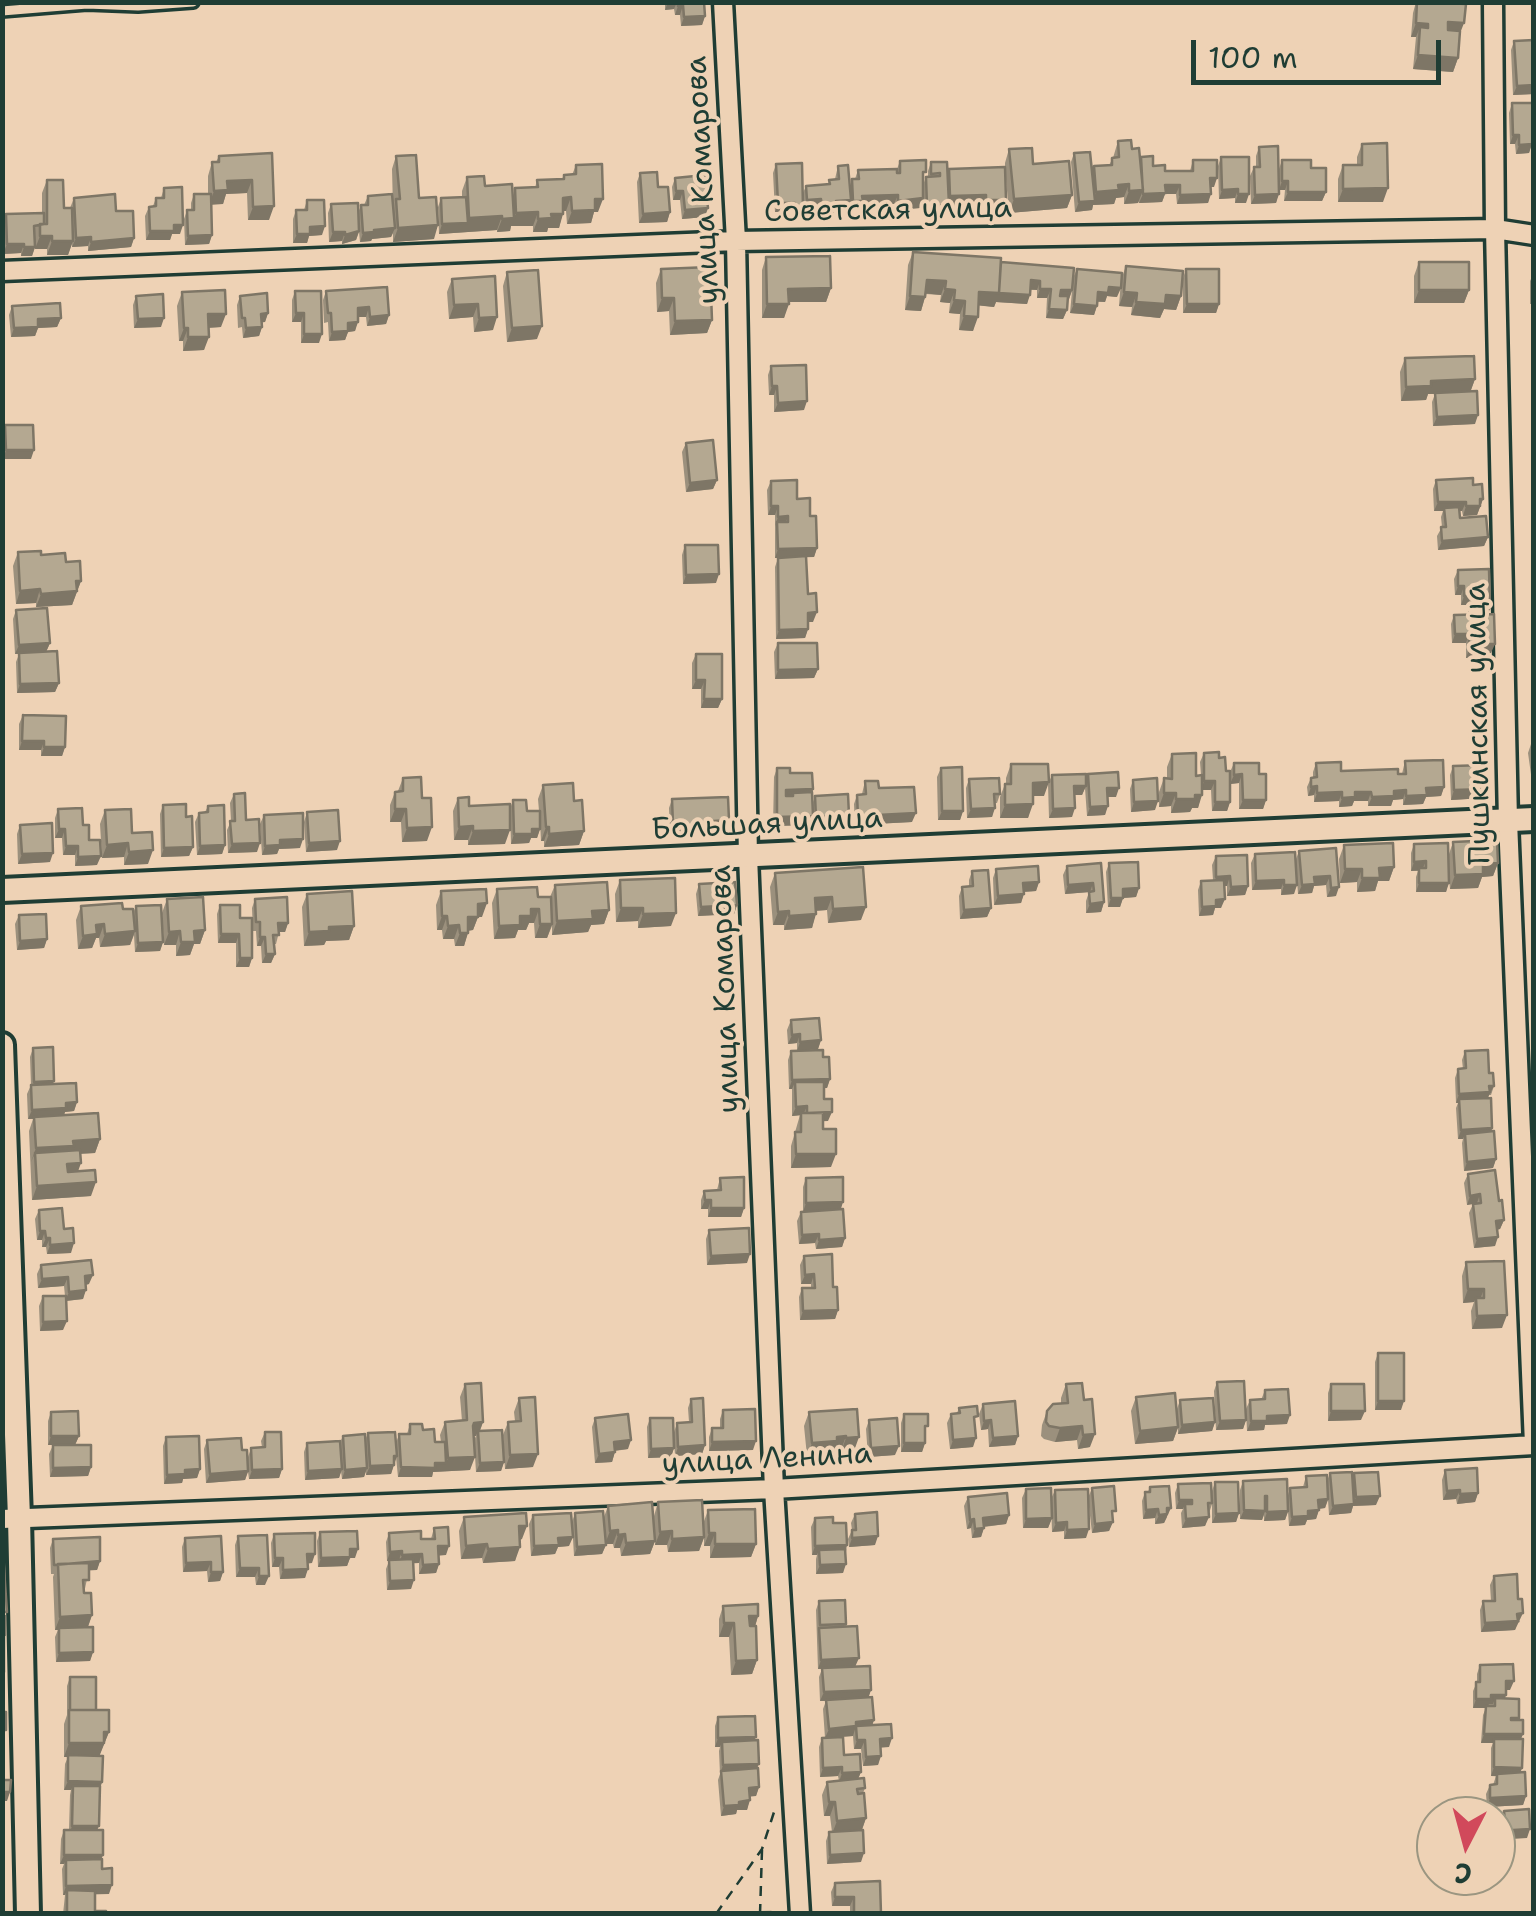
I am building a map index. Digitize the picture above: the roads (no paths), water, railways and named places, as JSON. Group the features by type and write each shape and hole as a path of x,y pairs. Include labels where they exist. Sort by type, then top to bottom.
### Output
{"street":[{"name":"улица Комарова","path":"724,2 736,241 748,856 774,1488 800,1914"},
{"name":"Пушкинская улица","path":"1493,2 1508,820 1534,1445"},
{"name":"Советская улица","path":"2,271 736,241 1496,229 1534,235"},
{"name":"Большая улица","path":"2,890 1534,819"},
{"path":"2,1046 11,1519 28,1914"},
{"name":"улица Ленина","path":"11,1519 774,1488 1534,1445"}],"lane":[{"path":"2,11 193,2"}]}
